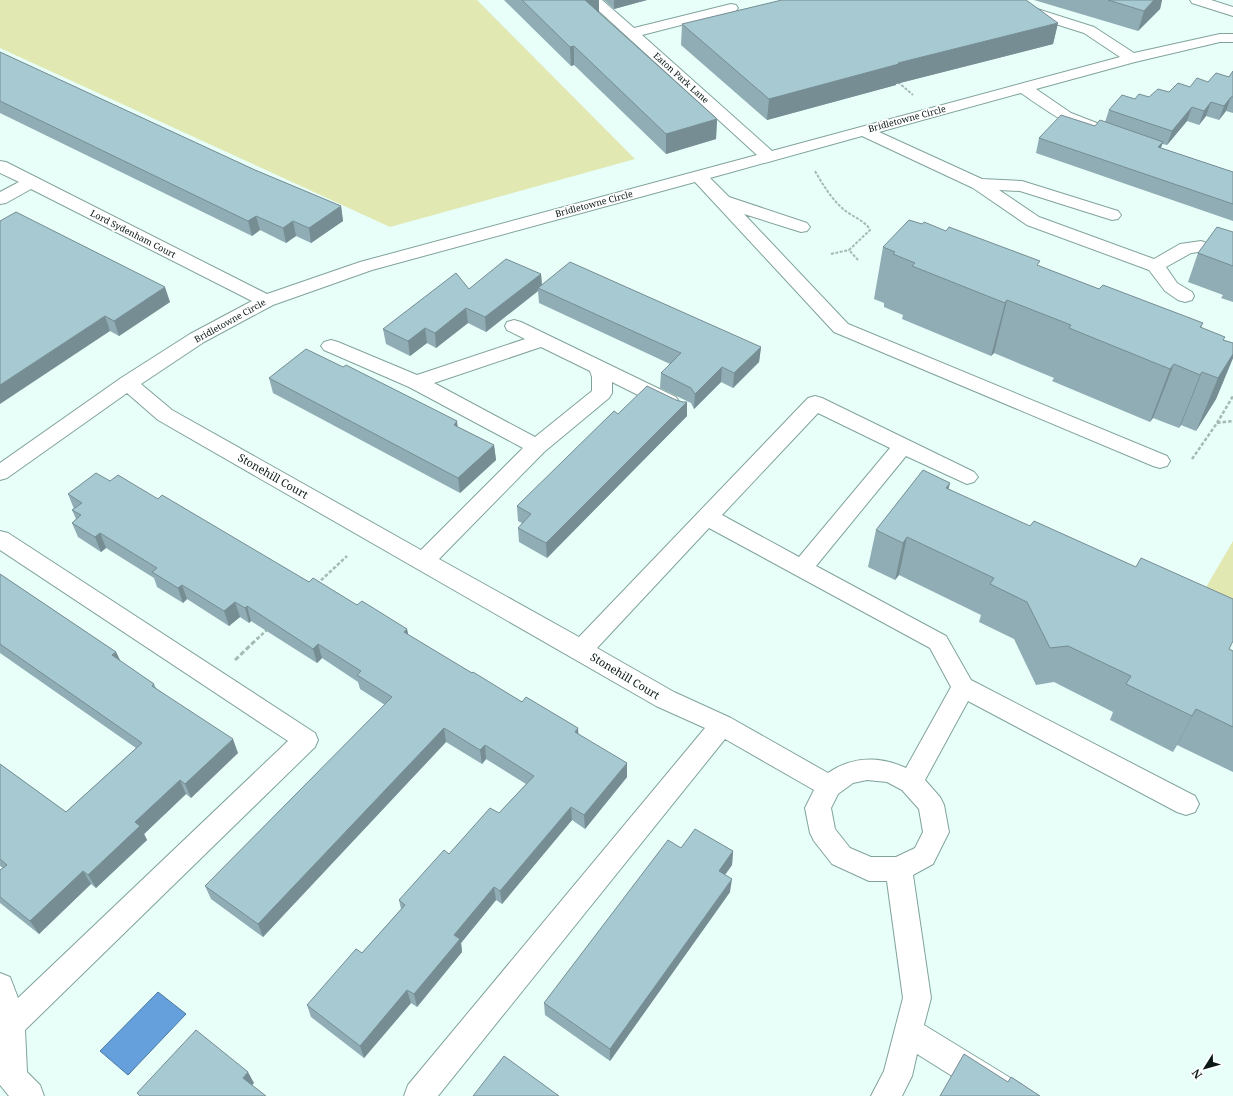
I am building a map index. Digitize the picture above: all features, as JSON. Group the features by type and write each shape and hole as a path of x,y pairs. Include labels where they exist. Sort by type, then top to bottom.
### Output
{"street":[{"name":"Eaton Park Lane","path":"594,0 768,156"},
{"path":"994,0 1089,30 1132,58"},
{"path":"1197,0 1233,12"},
{"path":"631,33 731,8"},
{"name":"Bridletowne Circle","path":"0,474 128,384 197,338 266,301 366,266 768,156 1132,58 1220,38 1233,38"},
{"path":"1024,88 1065,116 1112,134"},
{"path":"864,131 979,184 1033,221 1155,266 1171,287 1185,296"},
{"name":"Lord Sydenham Court","path":"0,166 266,301"},
{"path":"699,176 841,328 1160,461"},
{"path":"0,200 31,182"},
{"path":"979,184 1022,186 1112,215"},
{"path":"724,202 801,227"},
{"path":"1155,266 1186,248 1201,246 1233,258"},
{"path":"514,326 683,409"},
{"path":"416,382 542,340"},
{"path":"331,346 416,382 537,447"},
{"path":"424,561 537,447 602,393 602,377 598,367"},
{"name":"Stonehill Court","path":"128,384 165,414 582,650 665,699 722,725 829,786"},
{"path":"582,650 815,403 967,478"},
{"path":"802,568 903,446"},
{"path":"707,517 938,642 963,687 1186,804"},
{"path":"0,538 306,740 12,1024"},
{"path":"911,782 963,687"},
{"path":"420,1096 722,725"},
{"path":"867,769 890,772 911,782 931,805 936,832 924,856 899,869 869,869 841,856 823,833 818,808 829,786 846,774 867,769"},
{"path":"886,1096 897,1076 917,998 899,869"},
{"path":"0,986 12,1024 12,1078 29,1096"},
{"path":"908,1032 1011,1096"}],"path":[{"path":"896,81 913,95"},
{"path":"815,171 827,192 844,212 856,220 868,225 870,230 849,250 831,254"},
{"path":"849,250 858,260"},
{"path":"1192,459 1217,423 1233,396"},
{"path":"1217,423 1233,421"},
{"path":"312,589 347,556"},
{"path":"214,680 272,626"}],"green space":[{"path":"0,0 477,0 635,159 390,227 0,48"},
{"path":"1233,541 1233,610 1201,596"}],"water":[{"path":"158,992 186,1014 128,1075 100,1051"}],"building":[{"path":"522,0 585,0 717,119 666,134 574,46 570,47"},
{"path":"782,0 1026,0 1058,23 898,63 899,64 769,99 682,24"},
{"path":"1108,0 1154,0 1144,11"},
{"path":"0,52 255,170 341,206 309,228 293,221 283,228 256,216 248,221 0,101"},
{"path":"1233,71 1233,97 1231,97 1224,106 1211,102 1204,111 1192,107 1172,131 1109,110 1122,95 1135,99 1139,94 1149,97 1158,89 1169,92 1178,83 1190,87 1197,78 1208,82 1216,73 1229,77"},
{"path":"1061,115 1095,126 1100,120 1163,142 1158,147 1233,172 1233,204 1039,138"},
{"path":"16,212 165,287 114,321 105,316 0,385 0,221"},
{"path":"909,220 922,224 924,222 946,231 949,227 1040,261 1037,265 1099,289 1103,285 1203,323 1200,327 1225,337 1223,340 1233,343 1233,354 1218,378 1202,372 1200,375 1174,364 1170,369 1069,328 1071,325 1007,300 1005,303 912,266 915,263 893,254 895,252 883,247"},
{"path":"1217,227 1233,232 1233,266 1198,253"},
{"path":"506,259 541,274 485,317 466,308 435,333 425,328 408,341 383,329 456,273 469,289"},
{"path":"570,262 761,347 734,373 722,367 695,394 691,388 661,373 681,353 538,288"},
{"path":"306,349 343,367 346,365 457,421 454,425 494,445 458,478 269,378"},
{"path":"647,386 676,400 687,402 546,543 518,528 531,514 517,506 614,411 618,414"},
{"path":"923,470 950,483 946,488 1030,526 1034,521 1136,567 1141,558 1233,599 1233,641 1229,649 1233,651 1233,727 1196,709 1192,716 1126,684 1131,676 1068,646 1050,648 1027,602 990,584 994,578 907,537 903,543 876,530"},
{"path":"96,473 110,481 118,475 158,499 162,495 309,582 313,578 357,605 362,601 407,629 404,632 522,702 526,697 578,728 575,732 627,763 584,815 571,807 500,891 494,887 454,935 460,939 414,994 407,990 360,1046 307,1005 356,949 362,953 405,905 399,900 444,850 449,854 490,808 499,813 534,776 485,745 480,750 444,728 258,924 205,886 392,697 357,675 361,671 318,644 313,649 247,606 245,608 235,602 224,611 182,585 178,588 152,572 157,568 100,533 95,537 72,523 81,515 72,510 82,503 68,494"},
{"path":"0,574 116,652 112,655 154,684 152,686 233,739 185,784 180,780 135,822 140,826 88,875 83,871 30,921 0,897 0,870 7,865 0,859 0,764 66,812 142,743 0,644"},
{"path":"695,829 733,851 719,871 732,879 610,1049 544,1003 668,840 681,848"},
{"path":"196,1030 248,1072 243,1078 266,1096 140,1096 137,1093"},
{"path":"964,1054 1008,1082 1011,1077 1040,1096 940,1096"},
{"path":"504,1056 559,1096 473,1096"}]}
